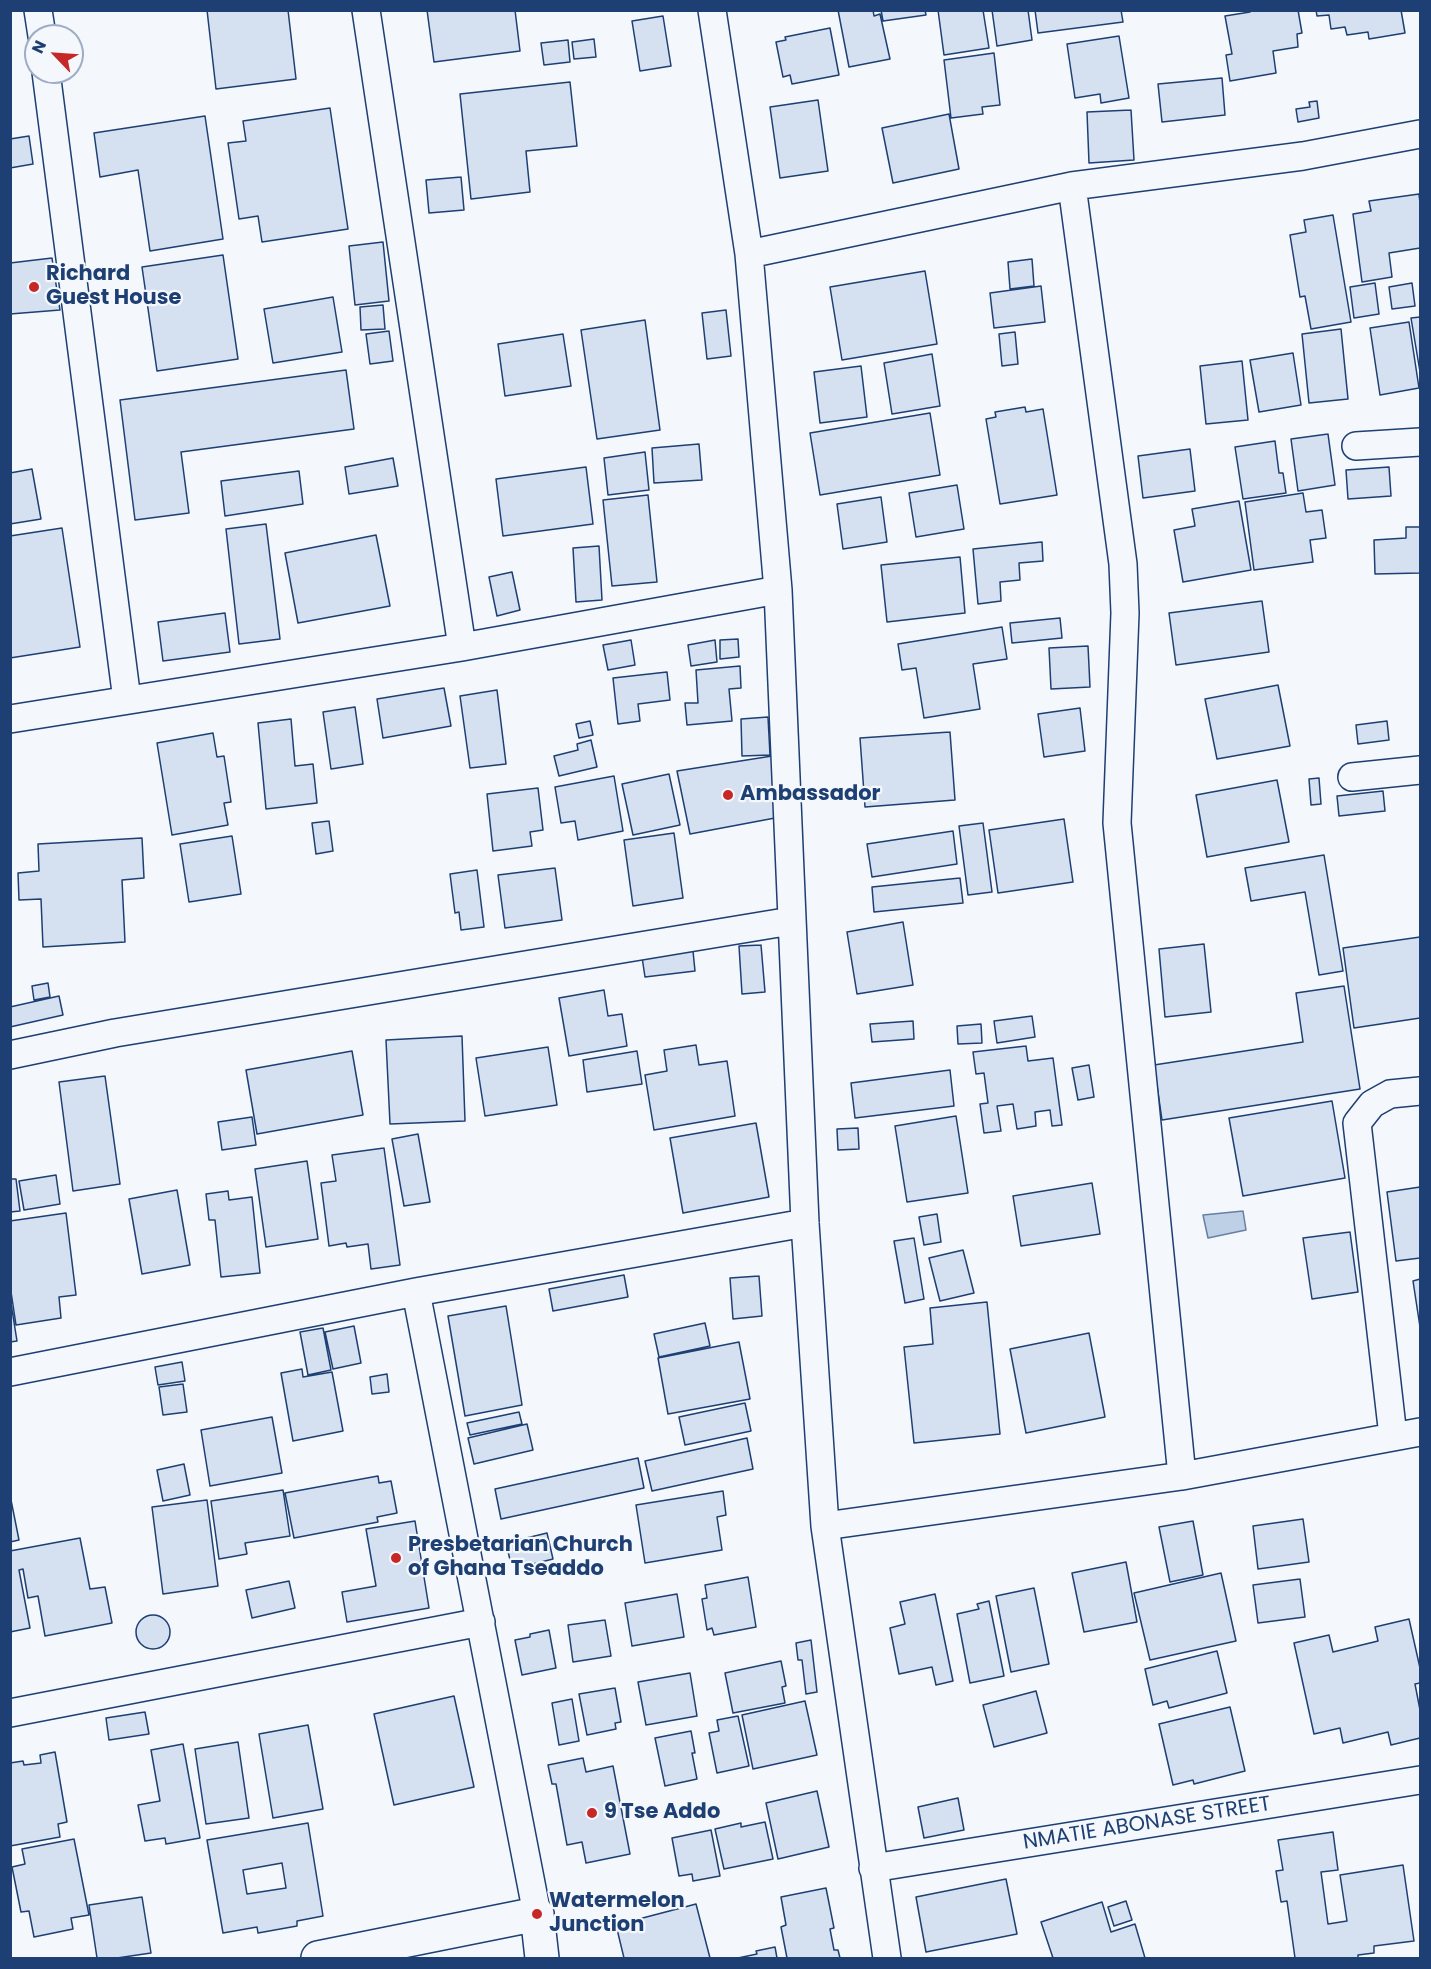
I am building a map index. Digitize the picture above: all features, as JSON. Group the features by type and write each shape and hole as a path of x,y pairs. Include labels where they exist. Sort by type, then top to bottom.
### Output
{"street":[{"path":"366,10 462,646"},
{"path":"712,10 749,254 778,590 805,1223 825,1526 887,1959"},
{"path":"48,84 127,700"},
{"path":"749,254 1072,186 1303,156 1420,134"},
{"path":"1072,186 1123,564 1125,613 1117,824 1182,1476"},
{"path":"1356,446 1420,442"},
{"path":"10,719 462,646 778,590"},
{"path":"1352,777 1420,770"},
{"path":"10,1054 115,1033 791,921"},
{"path":"1392,1436 1357,1123 1372,1104 1390,1094 1420,1091"},
{"path":"10,1372 416,1292 805,1223"},
{"path":"416,1292 537,1914 542,1959"},
{"path":"825,1526 1182,1476 1420,1432"},
{"path":"10,1713 481,1622"},
{"name":"NMATIE ABONASE STREET","path":"873,1868 1420,1780"},
{"path":"318,1959 537,1914"}],"water":[{"path":"1243,1211 1246,1230 1208,1238 1203,1215"}],"building":[{"path":"207,10 288,10 296,79 216,89"},
{"path":"427,10 515,10 520,51 434,62"},
{"path":"838,10 873,10 874,16 880,14 890,59 849,67"},
{"path":"881,10 925,10 926,15 883,21"},
{"path":"938,10 983,10 989,48 944,55"},
{"path":"992,10 1028,10 1032,40 997,46"},
{"path":"1035,10 1121,10 1123,22 1038,33"},
{"path":"1250,10 1298,10 1302,33 1297,34 1298,47 1273,51 1276,73 1230,81 1226,55 1232,54 1225,16 1250,12"},
{"path":"1316,10 1401,10 1405,33 1369,39 1368,32 1347,35 1345,27 1331,29 1329,15 1317,16"},
{"path":"663,16 671,66 640,71 632,21"},
{"path":"830,28 839,75 792,84 790,75 783,77 776,42 786,40 785,37"},
{"path":"1119,36 1129,98 1101,103 1100,94 1075,98 1067,44"},
{"path":"594,39 596,57 574,59 572,42"},
{"path":"568,40 570,62 544,65 541,43"},
{"path":"994,53 1000,105 982,107 983,114 951,118 944,60"},
{"path":"1222,78 1225,115 1162,122 1158,84"},
{"path":"570,82 577,146 526,151 530,192 471,199 460,94"},
{"path":"818,100 828,171 780,178 770,107"},
{"path":"1317,101 1319,118 1298,122 1296,109 1310,107 1309,102"},
{"path":"330,108 348,229 262,242 258,216 239,219 228,143 246,141 243,121"},
{"path":"1131,110 1134,160 1089,163 1087,112"},
{"path":"949,114 959,169 893,183 882,128"},
{"path":"205,116 223,239 150,251 138,170 100,177 94,133"},
{"path":"29,136 33,164 10,168 10,139"},
{"path":"461,177 464,210 429,213 426,180"},
{"path":"1419,194 1420,248 1389,253 1392,277 1362,282 1353,214 1371,211 1369,201"},
{"path":"1333,215 1351,322 1311,329 1305,296 1300,297 1290,235 1306,232 1304,220"},
{"path":"383,242 389,301 355,305 349,246"},
{"path":"223,255 238,359 157,371 142,267"},
{"name":"Richard Guest House","path":"52,258 60,310 10,314 10,263"},
{"path":"1032,259 1034,286 1010,289 1008,262"},
{"path":"925,271 937,344 842,360 830,287"},
{"path":"1375,283 1379,314 1354,318 1350,287"},
{"path":"1412,283 1415,306 1392,309 1389,287"},
{"path":"1041,286 1045,322 994,328 990,293"},
{"path":"333,297 342,352 273,363 264,309"},
{"path":"383,305 385,329 361,330 360,307"},
{"path":"726,310 731,356 707,359 702,313"},
{"path":"1420,317 1420,372 1411,318"},
{"path":"645,320 660,430 597,439 581,330"},
{"path":"1409,322 1419,388 1380,395 1370,328"},
{"path":"1341,329 1348,399 1309,403 1302,334"},
{"path":"389,331 393,361 370,364 366,334"},
{"path":"1015,332 1018,364 1002,366 999,334"},
{"path":"563,334 571,386 505,396 498,344"},
{"path":"1293,353 1301,405 1259,412 1250,360"},
{"path":"932,354 940,406 892,414 884,363"},
{"path":"1242,361 1248,420 1206,424 1200,366"},
{"path":"861,366 867,417 820,423 814,372"},
{"path":"346,370 354,429 181,452 189,513 135,520 120,400"},
{"path":"1025,407 1026,412 1043,409 1057,495 1000,504 986,419 996,417 995,412"},
{"path":"930,413 940,475 820,495 810,433"},
{"path":"1328,434 1335,485 1298,491 1291,439"},
{"path":"1275,441 1279,473 1283,473 1286,493 1243,499 1235,447"},
{"path":"699,444 702,480 654,483 652,448"},
{"path":"1190,449 1195,491 1143,498 1138,456"},
{"path":"645,452 649,490 608,495 604,458"},
{"path":"393,458 398,486 349,494 345,467"},
{"path":"586,467 593,524 503,536 496,479"},
{"path":"1389,467 1391,496 1348,499 1346,470"},
{"path":"32,469 41,519 10,524 10,473"},
{"path":"299,471 303,504 225,516 221,481"},
{"path":"957,485 964,529 916,537 909,493"},
{"path":"1303,493 1306,512 1322,510 1326,538 1310,540 1313,562 1254,570 1245,502"},
{"path":"648,495 657,582 612,586 603,500"},
{"path":"881,497 887,542 843,549 837,504"},
{"path":"1239,501 1251,570 1183,582 1174,530 1195,526 1192,509"},
{"path":"266,524 280,639 239,644 226,529"},
{"path":"1406,527 1420,527 1420,573 1375,574 1374,540 1406,538"},
{"path":"62,528 80,647 10,658 10,536"},
{"path":"376,535 390,606 298,623 285,553"},
{"path":"1042,542 1043,561 1019,563 1020,580 1000,582 1001,601 978,604 973,549"},
{"path":"599,546 602,600 576,602 573,548"},
{"path":"960,557 965,613 887,622 881,565"},
{"path":"512,572 520,610 497,616 489,577"},
{"path":"1262,601 1269,652 1176,665 1169,613"},
{"path":"225,613 230,652 163,661 158,622"},
{"path":"1060,618 1062,638 1012,643 1010,623"},
{"path":"1002,627 1007,659 973,664 980,709 924,718 916,668 902,670 898,644"},
{"path":"738,639 739,657 720,659 720,640"},
{"path":"631,640 635,665 608,670 603,645"},
{"path":"715,640 717,662 691,666 688,645"},
{"path":"1088,646 1090,687 1051,689 1049,648"},
{"path":"740,666 741,688 729,689 732,721 687,725 685,703 698,703 696,670"},
{"path":"667,672 670,700 638,704 640,721 618,724 613,678"},
{"path":"1278,685 1290,746 1217,759 1205,699"},
{"path":"444,688 451,726 383,738 377,699"},
{"path":"497,690 506,764 470,768 460,696"},
{"path":"355,707 363,764 331,769 323,712"},
{"path":"1080,708 1085,751 1044,757 1038,714"},
{"path":"768,717 770,755 742,756 741,719"},
{"path":"291,719 295,766 313,764 317,803 266,809 258,723"},
{"path":"590,721 593,735 579,738 576,724"},
{"path":"1387,721 1389,740 1358,744 1356,725"},
{"path":"950,732 955,800 865,807 860,738"},
{"path":"213,733 217,757 224,756 231,802 224,803 228,825 172,835 157,743"},
{"path":"591,740 597,767 559,776 554,756 578,750 577,744"},
{"name":"Ambassador","path":"772,756 775,818 690,834 677,771"},
{"path":"669,774 680,825 633,835 622,784"},
{"path":"614,776 623,831 578,840 575,821 561,823 555,787"},
{"path":"1319,778 1321,804 1311,805 1309,779"},
{"path":"1277,780 1289,842 1207,857 1196,795"},
{"path":"538,788 543,830 530,832 532,846 493,851 487,794"},
{"path":"1383,791 1385,811 1339,816 1337,796"},
{"path":"1064,819 1073,882 998,893 989,830"},
{"path":"329,821 333,851 316,854 312,823"},
{"path":"983,823 992,892 968,895 959,826"},
{"path":"953,831 957,864 872,877 867,844"},
{"path":"674,833 683,898 633,906 624,840"},
{"path":"232,836 241,894 189,902 180,844"},
{"path":"142,838 144,878 122,880 125,942 43,947 41,899 19,900 18,873 39,871 38,844"},
{"path":"1324,855 1343,971 1319,975 1305,892 1251,901 1245,868"},
{"path":"555,868 562,920 505,928 498,875"},
{"path":"477,870 484,927 461,930 459,912 455,913 450,874"},
{"path":"960,878 963,903 874,912 872,887"},
{"path":"903,922 913,985 857,994 847,932"},
{"path":"1420,937 1420,1018 1354,1028 1343,948"},
{"path":"1204,944 1211,1012 1165,1017 1159,949"},
{"path":"761,945 765,992 742,994 739,946"},
{"path":"693,951 695,971 645,977 642,957"},
{"path":"48,983 50,997 34,1000 32,986"},
{"path":"1344,986 1360,1089 1162,1120 1154,1065 1303,1042 1296,993"},
{"path":"604,990 608,1016 622,1014 627,1046 569,1056 559,998"},
{"path":"59,996 63,1015 10,1027 10,1007"},
{"path":"1032,1016 1035,1037 997,1043 994,1021"},
{"path":"913,1021 914,1039 872,1042 870,1024"},
{"path":"981,1024 982,1043 958,1044 957,1026"},
{"path":"462,1036 465,1121 390,1124 386,1040"},
{"path":"696,1045 699,1065 727,1061 735,1116 654,1130 645,1075 667,1071 664,1050"},
{"path":"1026,1046 1028,1061 1053,1058 1062,1125 1052,1126 1050,1110 1035,1112 1036,1126 1017,1129 1013,1104 997,1106 1001,1131 984,1133 980,1104 988,1103 984,1073 976,1074 973,1052"},
{"path":"548,1047 557,1105 485,1116 476,1058"},
{"path":"352,1051 363,1115 257,1134 246,1070"},
{"path":"637,1051 642,1084 587,1092 583,1060"},
{"path":"1089,1065 1094,1097 1078,1100 1072,1068"},
{"path":"950,1070 954,1106 855,1118 851,1083"},
{"path":"105,1076 120,1184 73,1191 59,1082"},
{"path":"1332,1101 1345,1178 1243,1196 1229,1118"},
{"path":"956,1116 968,1193 907,1202 895,1126"},
{"path":"252,1117 256,1145 222,1150 218,1122"},
{"path":"756,1123 769,1197 683,1213 670,1138"},
{"path":"858,1128 859,1149 838,1150 837,1129"},
{"path":"418,1134 430,1202 404,1206 392,1139"},
{"path":"384,1148 400,1265 371,1269 368,1244 347,1247 346,1243 329,1246 321,1183 336,1181 332,1155"},
{"path":"307,1161 318,1239 266,1247 255,1169"},
{"path":"56,1175 60,1204 24,1210 19,1181"},
{"path":"10,1179 16,1179 20,1211 10,1212"},
{"path":"1092,1183 1100,1234 1021,1246 1013,1196"},
{"path":"1420,1187 1420,1258 1396,1261 1387,1192"},
{"path":"177,1190 190,1265 142,1274 129,1199"},
{"path":"228,1191 229,1200 252,1197 260,1273 221,1277 215,1220 209,1220 206,1194"},
{"path":"66,1213 76,1295 59,1297 61,1318 16,1325 10,1285 10,1221"},
{"path":"937,1214 941,1242 924,1245 919,1217"},
{"path":"1350,1232 1358,1292 1312,1299 1303,1238"},
{"path":"914,1238 924,1299 905,1303 894,1241"},
{"path":"963,1250 974,1293 940,1301 929,1258"},
{"path":"624,1275 628,1297 553,1311 549,1289"},
{"path":"759,1276 762,1316 733,1319 730,1278"},
{"path":"1420,1279 1420,1327 1413,1281"},
{"path":"10,1297 17,1341 10,1342"},
{"path":"987,1302 1000,1434 914,1443 904,1347 933,1344 930,1308"},
{"path":"506,1306 522,1405 465,1416 448,1316"},
{"path":"705,1323 710,1346 659,1357 654,1334"},
{"path":"354,1326 361,1363 333,1369 325,1332"},
{"path":"323,1328 331,1370 308,1375 300,1332"},
{"path":"1089,1333 1105,1417 1026,1433 1010,1349"},
{"path":"739,1342 750,1399 668,1414 658,1358"},
{"path":"182,1362 185,1381 158,1385 155,1367"},
{"path":"302,1369 303,1377 332,1372 343,1431 293,1441 281,1373"},
{"path":"387,1374 389,1392 372,1394 370,1377"},
{"path":"183,1384 187,1412 163,1415 159,1387"},
{"path":"745,1403 751,1431 685,1445 679,1417"},
{"path":"519,1412 522,1424 470,1435 467,1423"},
{"path":"272,1417 282,1473 210,1486 201,1430"},
{"path":"527,1424 533,1450 474,1464 468,1438"},
{"path":"747,1438 753,1469 652,1491 645,1461"},
{"path":"638,1458 644,1488 501,1519 495,1489"},
{"path":"184,1464 190,1495 163,1501 157,1470"},
{"path":"378,1476 379,1483 391,1481 397,1513 377,1517 378,1522 294,1538 285,1493"},
{"path":"283,1490 290,1536 245,1543 247,1554 219,1559 211,1501"},
{"path":"723,1491 726,1515 717,1517 722,1550 645,1563 636,1505"},
{"path":"10,1495 19,1540 10,1542"},
{"path":"207,1500 218,1586 163,1594 152,1507"},
{"path":"1303,1519 1309,1562 1258,1569 1253,1526"},
{"name":"Presbetarian Church of Ghana Tseaddo","path":"415,1521 429,1608 347,1622 342,1592 376,1586 366,1529"},
{"path":"1193,1521 1203,1575 1170,1582 1159,1527"},
{"path":"547,1533 553,1559 525,1566 524,1561 511,1564 506,1543"},
{"path":"80,1538 90,1589 105,1587 112,1623 45,1636 38,1596 28,1598 23,1569 19,1570 30,1628 10,1632 10,1551"},
{"path":"1126,1562 1137,1622 1084,1632 1072,1573"},
{"path":"1221,1573 1236,1641 1150,1660 1134,1593"},
{"path":"748,1577 756,1627 714,1635 712,1628 707,1630 702,1599 707,1598 705,1585"},
{"path":"1300,1579 1305,1617 1258,1623 1253,1585"},
{"path":"289,1581 295,1608 252,1618 246,1590"},
{"path":"1034,1588 1049,1664 1011,1672 996,1596"},
{"path":"677,1594 684,1637 632,1646 625,1603"},
{"path":"935,1594 953,1681 936,1685 932,1667 899,1674 890,1628 905,1624 900,1602"},
{"path":"989,1601 1004,1676 970,1683 957,1614 979,1609 977,1604"},
{"path":"153,1615 165,1620 170,1632 165,1644 153,1649 141,1644 136,1632 141,1620"},
{"path":"1409,1619 1420,1668 1420,1683 1415,1684 1420,1710 1420,1738 1391,1745 1388,1732 1343,1743 1340,1728 1314,1734 1294,1643 1329,1635 1333,1652 1378,1641 1375,1627"},
{"path":"605,1620 611,1656 573,1662 568,1625"},
{"path":"549,1630 556,1668 522,1675 515,1640"},
{"path":"811,1640 817,1692 806,1694 802,1660 798,1660 796,1643"},
{"path":"1217,1651 1227,1693 1169,1708 1167,1701 1153,1705 1145,1669"},
{"path":"781,1661 786,1686 782,1687 785,1703 733,1713 725,1673"},
{"path":"690,1673 697,1716 646,1725 638,1682"},
{"path":"615,1688 621,1722 615,1723 616,1729 587,1735 579,1694"},
{"path":"1036,1691 1047,1733 994,1747 983,1705"},
{"path":"454,1696 474,1787 394,1805 374,1714"},
{"path":"572,1699 579,1741 559,1745 552,1703"},
{"path":"805,1701 817,1755 753,1769 742,1715"},
{"path":"1230,1707 1245,1771 1194,1784 1193,1780 1173,1785 1159,1724"},
{"path":"145,1712 149,1734 109,1740 106,1718"},
{"path":"738,1716 749,1766 717,1773 709,1733 719,1731 717,1720"},
{"path":"308,1725 323,1809 273,1818 259,1734"},
{"path":"691,1731 697,1779 665,1786 655,1738"},
{"path":"238,1742 249,1818 206,1824 195,1749"},
{"path":"183,1744 200,1838 166,1844 165,1838 145,1841 138,1805 160,1801 151,1750"},
{"path":"55,1752 67,1822 58,1824 60,1837 10,1846 10,1763 23,1761 24,1765 41,1763 40,1755"},
{"name":"9 Tse Addo","path":"583,1758 586,1772 613,1766 630,1854 586,1863 582,1842 567,1845 556,1784 552,1784 548,1765"},
{"path":"817,1791 829,1847 778,1859 766,1803"},
{"path":"958,1798 964,1830 924,1838 918,1807"},
{"path":"765,1822 773,1859 724,1869 715,1829 741,1823 741,1827"},
{"path":"308,1823 323,1916 297,1921 297,1926 258,1933 257,1927 223,1933 207,1840","holes":["282,1863 286,1888 247,1894 243,1870"]},
{"path":"711,1830 720,1876 693,1881 692,1874 679,1876 672,1838"},
{"path":"1333,1832 1338,1870 1321,1872 1328,1924 1347,1921 1340,1875 1403,1865 1414,1941 1374,1946 1374,1953 1358,1955 1358,1958 1295,1958 1287,1901 1281,1902 1276,1871 1283,1870 1278,1840"},
{"path":"74,1839 89,1915 71,1918 73,1929 34,1937 29,1911 21,1912 12,1867 25,1864 22,1849"},
{"path":"1006,1879 1017,1934 926,1952 916,1897"},
{"path":"826,1888 834,1928 830,1929 834,1950 838,1950 840,1958 787,1958 781,1927 786,1925 781,1897"},
{"path":"142,1897 151,1953 117,1958 97,1958 89,1905"},
{"path":"1126,1901 1132,1920 1114,1926 1108,1907"},
{"path":"1102,1902 1111,1932 1135,1924 1145,1958 1053,1958 1041,1922"},
{"path":"696,1904 710,1958 624,1958 616,1925"},
{"path":"775,1947 777,1958 738,1958 757,1954 756,1951"}],"place":[{"name":"Richard Guest House","path":"34,287"},
{"name":"Ambassador","path":"728,795"},
{"name":"Presbetarian Church of Ghana Tseaddo","path":"396,1558"},
{"name":"9 Tse Addo","path":"592,1813"},
{"name":"Watermelon Junction","path":"537,1914"}]}
